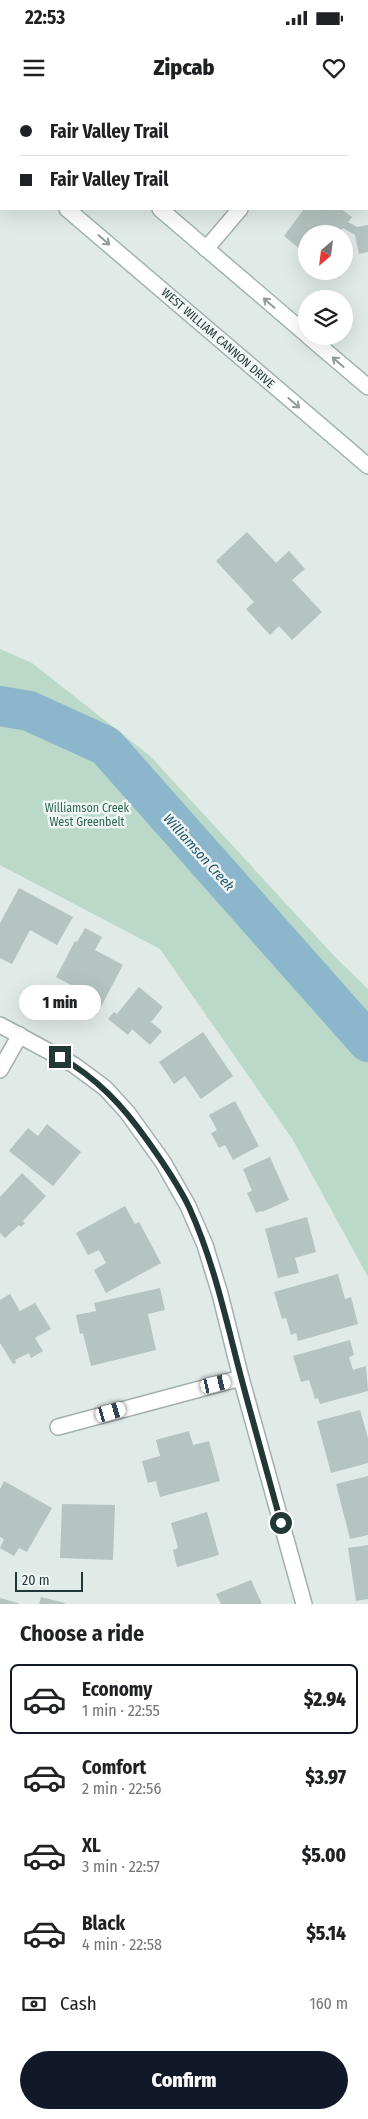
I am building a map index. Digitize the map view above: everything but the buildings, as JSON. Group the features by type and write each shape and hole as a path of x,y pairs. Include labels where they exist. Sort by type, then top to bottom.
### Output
{"street":[{"name":"WEST WILLIAM CANNON DRIVE","path":"68,210 368,466"},
{"path":"161,210 298,327"},
{"path":"206,249 239,210"},
{"path":"319,345 368,387"},
{"path":"0,1025 74,1065 105,1088 127,1112 163,1162 188,1206 205,1245 220,1294 241,1378 304,1604"},
{"path":"0,1070 20,1035"},
{"path":"58,1427 241,1378"}],"green space":[{"name":"Williamson Creek West Greenbelt","path":"0,649 32,663 150,756 337,959 368,989 368,1277 293,1140 160,949 0,865"}],"waterway":[{"name":"Williamson Creek","path":"0,706 29,711 106,746 368,1042"}],"route":[{"path":"60,1057 105,1088 127,1112 163,1162 188,1206 205,1245 220,1294 281,1523"}]}
